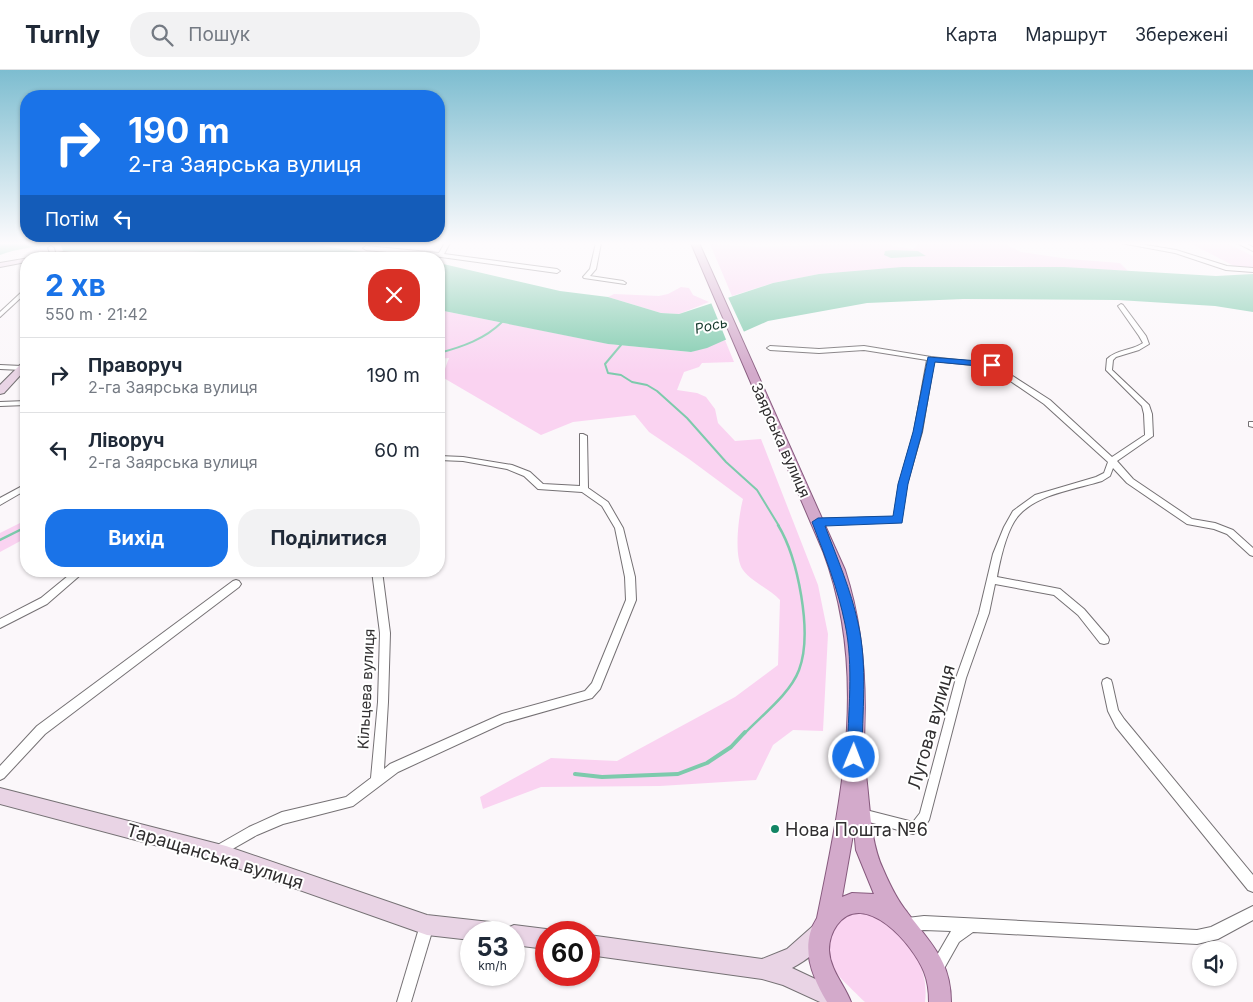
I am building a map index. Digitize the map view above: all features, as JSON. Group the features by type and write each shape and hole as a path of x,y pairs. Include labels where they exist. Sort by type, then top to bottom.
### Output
{"main road":[{"name":"Заярська вулиця","path":"714,286 818,522 843,588 852,625 856,660 854,757 842,842 824,926"},
{"path":"0,391 20,370"},
{"name":"Заярська вулиця","path":"854,757 866,850 877,880 902,920 926,951 940,991"},
{"name":"Таращанська вулиця","path":"0,796 216,853 427,925 460,929"},
{"path":"762,968 786,962 808,946 836,910 858,902 883,906 902,920"},
{"path":"824,926 819,966 825,982 839,1001"},
{"path":"600,946 762,968 793,978 839,1001"}],"street":[{"path":"0,315 20,296"},
{"name":"Лугова вулиця","path":"862,815 913,828 919,825 925,816 961,678 984,613 998,554 1016,513 1038,497 1099,479 1107,474 1112,461 1150,433 1145,405 1108,370 1110,359 1117,353 1135,350 1146,344 1144,337 1128,319 1121,306"},
{"path":"770,348 818,351 864,348 931,359 992,365 1047,402 1112,461 1130,481 1190,522 1215,526 1230,532 1253,553"},
{"path":"818,522 898,520 903,484 918,432 931,359"},
{"path":"0,367 20,366"},
{"path":"0,404 20,403"},
{"path":"583,436 584,489"},
{"path":"216,853 253,831 282,818 349,802 377,779 434,749 502,719 577,700 588,695 596,686 631,600 630,584 619,528 605,504 584,489 541,486 527,474 509,467 463,459 445,458"},
{"path":"0,502 20,491"},
{"path":"0,624 44,601 74,577"},
{"name":"Кільцева вулиця","path":"377,779 383,702 385,633 378,577"},
{"path":"993,580 1057,592 1080,612 1104,640"},
{"path":"0,774 41,730 236,584"},
{"path":"1107,683 1113,711 1120,722 1253,885"},
{"path":"902,920 969,927 1197,937 1213,934 1253,913"},
{"path":"404,1002 427,925"},
{"path":"940,991 954,937 969,927"}],"shaded area":[{"path":"728,286 762,286 732,296"},
{"path":"681,287 689,288 693,295 709,302 679,314 661,313 608,297 614,294 659,296 668,294"},
{"path":"445,311 609,344 691,352 725,340 734,362 702,363 699,367 684,372 677,390 697,393 706,397 715,409 718,423 735,441 761,439 818,585 828,634 823,731 793,730 773,745 756,780 660,786 541,787 483,809 480,797 551,758 617,761 735,697 778,665 780,600 747,575 740,564 738,535 743,499 649,432 635,415 573,422 541,435 445,379 445,369 449,358 445,358"},
{"path":"20,523 20,541 0,552 0,533"},
{"path":"856,911 882,919 903,935 915,952 923,972 926,992 925,1002 865,1002 836,972 829,954 829,944 833,931 841,915"}],"water":[{"name":"Рось","path":"445,286 541,286 608,297 661,313 679,314 762,286 1253,286 1253,312 1215,306 1118,300 963,299 867,303 768,321 707,348 691,352 608,344 445,311"}],"pier":[{"path":"727,295 745,334 727,342 710,300"}],"waterway":[{"path":"445,351 473,342 502,322"},
{"path":"621,345 605,364 608,373 621,375 632,382 647,385 657,391 687,418 726,462 757,490 779,526"},
{"path":"744,734 775,704 795,679 803,654 804,617 801,596 792,556 778,525"},
{"path":"0,540 20,530"},
{"path":"575,774 602,777 678,774 707,763 731,747 745,732"}],"place":[{"name":"Нова Пошта №6","path":"775,829"}],"route":[{"path":"854,757 856,660 852,625 843,588 818,522 898,520 903,484 918,432 921,405 931,359 992,365"}]}
